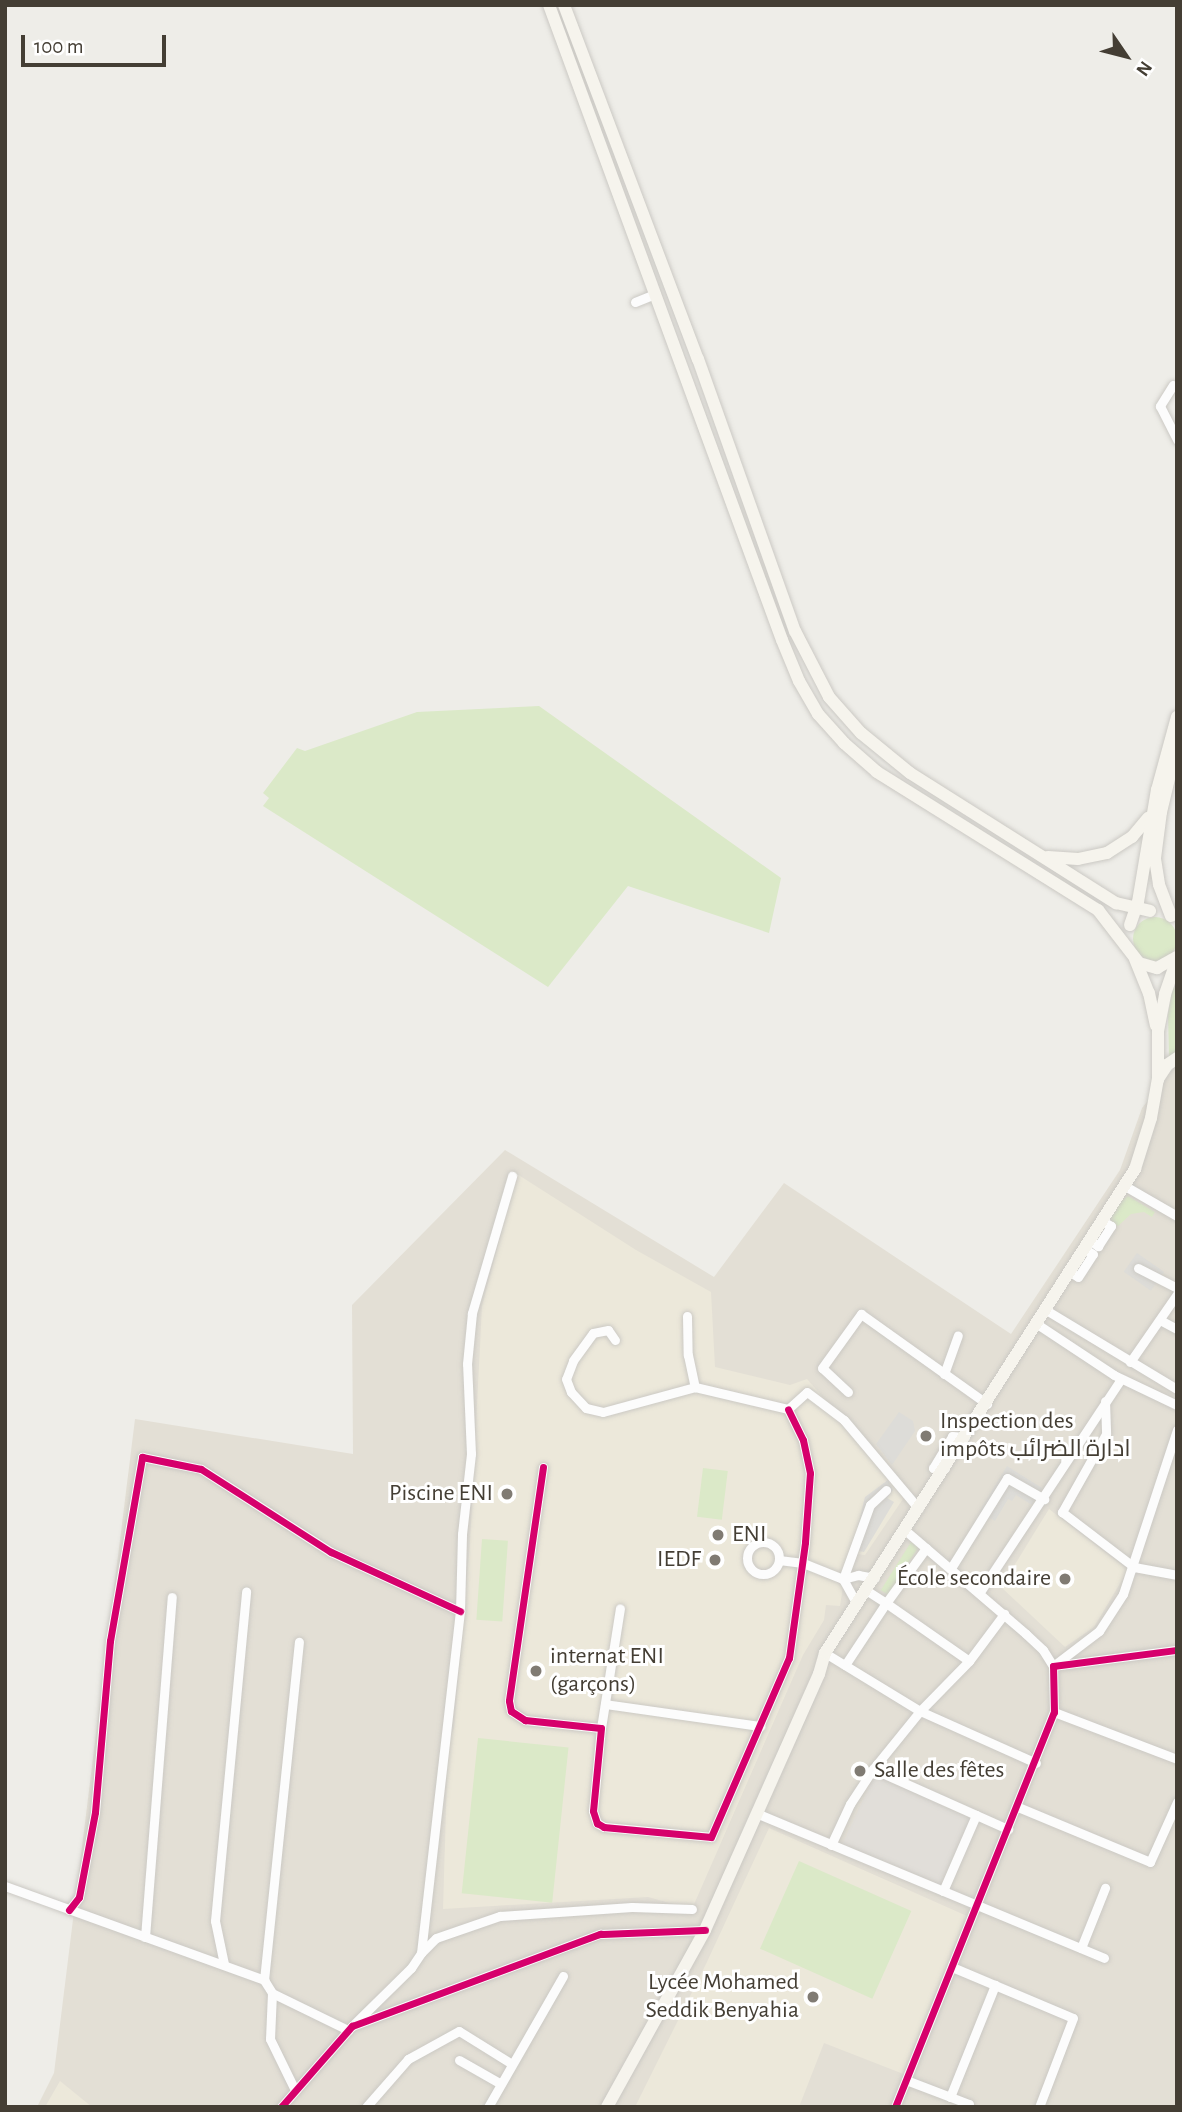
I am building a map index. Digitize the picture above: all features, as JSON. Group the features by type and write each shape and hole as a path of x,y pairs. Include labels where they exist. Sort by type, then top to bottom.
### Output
{"main road":[{"path":"549,5 782,640 818,713 844,743 877,772 1098,910 1134,959 1149,993 1158,1031 1158,1080 1147,1139 1125,1186 987,1405 825,1653 819,1674 705,1930 607,2107"},
{"path":"564,5 698,359 795,631 817,676 845,717 892,760 1105,897 1136,909 1174,918"},
{"path":"1127,947 1152,812 1177,717"},
{"path":"1174,918 1158,884 1156,858 1161,812 1177,745"},
{"path":"1044,856 1078,859 1107,853 1132,837 1152,812"},
{"path":"1130,925 1150,911"},
{"path":"1157,968 1177,958"},
{"path":"1158,1031 1177,958"},
{"path":"1134,959 1173,978"},
{"path":"1158,1080 1167,1065 1177,1058"}],"street":[{"path":"635,302 655,294"},
{"path":"1173,385 1160,406 1177,440"},
{"path":"421,1953 460,1611 462,1534 471,1454 467,1364 472,1313 512,1176"},
{"path":"1125,1186 1177,1216"},
{"path":"1138,1268 1177,1288"},
{"path":"1130,1362 1177,1294"},
{"path":"1046,1310 1177,1389"},
{"path":"848,1392 822,1368 861,1314 987,1405"},
{"path":"687,1316 688,1355 695,1387"},
{"path":"1160,1320 1177,1329"},
{"path":"1037,1324 1121,1379 1177,1405"},
{"path":"615,1340 608,1330 593,1333 573,1362 566,1379 571,1392 586,1408 603,1412 695,1387 788,1409"},
{"path":"944,1374 958,1335"},
{"path":"981,1592 1121,1379"},
{"path":"788,1409 807,1392 844,1420 919,1509"},
{"path":"1105,1401 1106,1434 1062,1512 1134,1567 1177,1575"},
{"path":"620,1608 601,1728 593,1811 597,1823 604,1827 711,1837 789,1658 803,1563 810,1473 803,1440 788,1409"},
{"path":"1053,1666 1099,1631 1123,1594 1177,1430"},
{"path":"69,1910 79,1897 95,1812 110,1641 142,1457 201,1469 331,1552 460,1611"},
{"path":"543,1467 509,1702 511,1711 525,1720 601,1728"},
{"path":"951,1567 1007,1478 1044,1499"},
{"path":"857,1604 843,1579 870,1505 886,1490"},
{"path":"895,2107 1036,1763 1054,1712 1053,1666 1043,1650 981,1592 906,1531"},
{"path":"845,1665 926,1548"},
{"path":"779,1560 803,1563 843,1579 858,1575 875,1578"},
{"path":"866,1590 969,1661"},
{"path":"224,1964 215,1921 246,1591"},
{"path":"145,1937 172,1597"},
{"path":"831,1845 850,1804 873,1769 920,1711 969,1661 1004,1614"},
{"path":"264,1980 299,1642"},
{"path":"1053,1666 1177,1650"},
{"path":"825,1653 920,1711 1036,1763"},
{"path":"605,1704 760,1726"},
{"path":"1054,1712 1177,1759"},
{"path":"873,1769 1007,1829"},
{"path":"1018,1807 1150,1862 1177,1802"},
{"path":"756,1813 1104,1958"},
{"path":"943,1891 976,1815"},
{"path":"5,1886 264,1980 272,1993 270,2039 295,2090"},
{"path":"1081,1948 1105,1888"},
{"path":"281,2107 350,2028 411,1968 436,1938 500,1916 632,1907 692,1909"},
{"path":"272,1993 350,2028 600,1934 705,1930"},
{"path":"952,1967 1073,2018 1039,2107"},
{"path":"488,2107 563,1976"},
{"path":"950,2097 995,1986"},
{"path":"366,2107 408,2059 459,2031 512,2064"},
{"path":"459,2060 501,2084"},
{"path":"906,2080 971,2106"}],"shaded area":[{"path":"1177,1064 1177,2107 37,2107 54,2073 135,1419 353,1454 352,1305 505,1150 714,1277 784,1183 1011,1334 1120,1170 1142,1108"},
{"path":"517,1174 636,1250 711,1292 715,1367 790,1385 807,1379 907,1493 865,1555 848,1553 840,1606 826,1605 824,1620 803,1655 692,1909 648,1897 443,1909 448,1741 454,1729 470,1542 482,1306"},
{"path":"1137,1253 1164,1272 1151,1291 1124,1272"},
{"path":"899,1412 913,1421 915,1431 892,1465 876,1444"},
{"path":"1007,1466 1042,1488 1032,1505 1016,1495 1012,1501 1008,1499 995,1521 979,1512"},
{"path":"888,1480 893,1490 887,1498 894,1502 864,1552 852,1550 865,1497"},
{"name":"École secondaire","path":"1049,1509 1128,1570 1094,1627 1065,1647 1001,1587"},
{"path":"875,1774 971,1819 939,1889 842,1844"},
{"name":"Lycée Mohamed Seddik Benyahia","path":"769,1828 967,1916 906,2075 824,2043 799,2107 635,2107 706,1964"},
{"path":"60,2081 92,2107 45,2107"}],"green space":[{"path":"539,706 781,878 769,933 628,886 548,987 263,806 269,798 263,793 297,748 305,751 417,712"},
{"path":"1155,917 1164,918 1171,923 1176,930 1176,948 1171,955 1164,960 1155,961 1146,960 1139,955 1134,948 1133,939 1134,930 1139,923 1146,918"},
{"path":"1173,986 1177,990 1177,1054 1169,1057 1168,1014"},
{"path":"1128,1196 1155,1212 1152,1217 1144,1212 1131,1214 1118,1226 1109,1220 1122,1200"},
{"path":"703,1468 728,1471 722,1520 697,1517"},
{"path":"482,1539 508,1541 502,1622 476,1620"},
{"path":"911,1542 919,1547 888,1595 881,1590"},
{"path":"478,1738 569,1748 552,1903 462,1893"},
{"path":"799,1861 911,1911 872,1999 760,1949"}],"cycle path":[{"path":"543,1467 509,1701 511,1711 525,1720 601,1728 593,1811 597,1823 604,1827 711,1837 789,1658 805,1542 810,1473 803,1440 788,1409"},
{"path":"69,1910 79,1897 95,1812 110,1641 142,1457 201,1469 331,1552 460,1611"},
{"path":"895,2107 1054,1712 1053,1666 1177,1650"},
{"path":"281,2107 352,2026 600,1934 705,1930"}],"place":[{"name":"Inspection des impôts ادارة الضرائب","path":"926,1436"},
{"name":"Piscine ENI","path":"507,1494"},
{"name":"ENI","path":"718,1535"},
{"name":"IEDF","path":"715,1560"},
{"name":"École secondaire","path":"1065,1579"},
{"name":"internat ENI (garçons)","path":"536,1671"},
{"name":"Salle des fêtes","path":"860,1771"},
{"name":"Lycée Mohamed Seddik Benyahia","path":"813,1997"}]}
